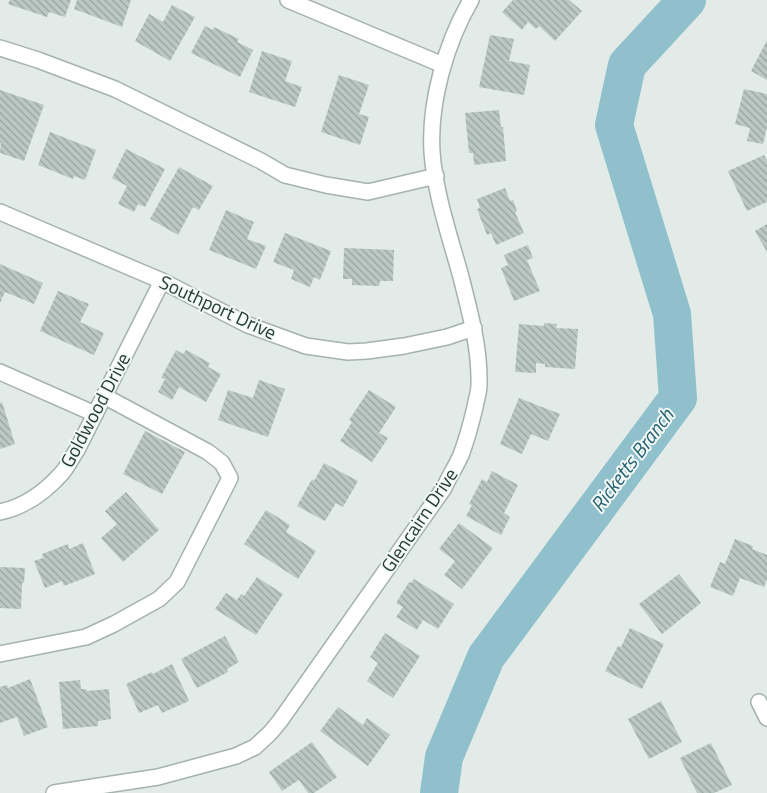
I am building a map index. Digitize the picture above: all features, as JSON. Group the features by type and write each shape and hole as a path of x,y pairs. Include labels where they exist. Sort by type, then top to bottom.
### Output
{"street":[{"path":"288,0 442,65"},
{"name":"Glencairn Drive","path":"54,793 158,777 236,756 255,747 280,721 444,488 461,456 471,427 479,388 479,370 474,328 438,189 432,152 433,122 442,65 471,0"},
{"path":"0,48 115,89 220,140 285,175 326,185 368,192 436,176"},
{"name":"Southport Drive","path":"0,212 162,281 248,325 306,346 348,352 367,351 439,339 474,328"},
{"name":"Goldwood Drive","path":"0,512 23,504 45,490 63,472 77,450 162,281"},
{"path":"0,372 95,414"},
{"path":"0,654 86,637 159,599 177,582 230,478 222,464 208,452 104,396"},
{"path":"760,702 767,718"}],"building":[{"path":"10,0 71,0 65,17 49,12 47,17 8,4"},
{"path":"77,0 131,0 122,27 74,9"},
{"path":"513,0 569,0 582,11 555,41 539,26 536,29 528,22 522,30 502,12"},
{"path":"172,5 195,17 170,61 135,41 149,14 163,22"},
{"path":"205,26 213,30 214,27 239,39 237,42 253,50 240,77 191,53"},
{"path":"490,35 514,39 509,61 530,65 524,95 479,87"},
{"path":"767,40 767,80 751,71"},
{"path":"262,51 292,61 285,81 302,87 295,107 249,92"},
{"path":"339,75 369,85 359,114 369,117 360,145 321,132"},
{"path":"744,89 767,94 767,127 763,144 747,141 750,128 735,124"},
{"path":"0,90 44,105 24,161 0,153"},
{"path":"499,110 501,127 503,127 506,161 474,165 473,153 469,153 465,113"},
{"path":"50,132 96,150 85,180 74,176 73,179 38,165"},
{"path":"126,149 165,169 145,207 138,204 134,212 118,204 127,186 112,178"},
{"path":"764,155 767,161 767,202 747,211 728,171"},
{"path":"179,167 213,186 199,210 193,207 178,235 150,219"},
{"path":"505,188 510,201 513,200 517,211 515,212 524,233 496,245 491,233 487,235 477,209 480,208 477,199"},
{"path":"226,210 254,222 247,239 266,246 256,269 209,250"},
{"path":"767,224 767,252 755,231"},
{"path":"285,233 331,251 320,280 314,277 310,287 291,279 294,270 273,262"},
{"path":"528,245 533,258 527,260 540,291 514,301 501,268 508,265 504,255"},
{"path":"344,248 394,250 393,281 380,281 379,286 352,285 352,279 343,279"},
{"path":"0,264 43,283 34,304 5,292 0,303"},
{"path":"58,291 89,304 80,322 104,333 94,355 40,331"},
{"path":"544,323 557,324 556,328 578,329 575,369 545,367 545,364 536,363 536,373 515,372 519,324 544,326"},
{"path":"176,350 183,354 186,350 210,363 208,367 221,374 206,402 179,387 172,400 158,392 165,379 161,378"},
{"path":"259,380 285,389 268,437 218,420 228,390 253,398"},
{"path":"369,390 396,407 379,433 388,438 372,462 340,441 352,422 349,420"},
{"path":"519,398 560,414 548,441 531,434 522,454 500,444"},
{"path":"2,402 15,444 0,449 0,403"},
{"path":"145,431 185,452 162,494 123,474"},
{"path":"324,463 358,481 343,507 336,503 325,521 297,506 312,479 314,481"},
{"path":"492,471 518,485 504,513 510,517 501,535 466,516 472,505 469,504 482,479 487,482"},
{"path":"126,492 159,530 123,562 101,538 117,524 105,511"},
{"path":"266,510 290,525 286,532 316,551 298,579 244,544"},
{"path":"459,523 493,548 462,589 444,575 455,561 439,549"},
{"path":"735,539 753,546 752,549 767,555 767,579 764,587 740,578 733,596 710,587 720,562 725,564"},
{"path":"83,543 95,574 64,586 62,581 45,588 34,561 43,558 42,554 68,544 69,549"},
{"path":"0,567 25,568 24,583 22,583 21,609 0,608"},
{"path":"679,574 701,603 662,634 639,604"},
{"path":"257,577 283,594 256,635 215,609 226,593 237,600 241,594 244,596"},
{"path":"414,579 454,604 438,629 423,620 417,630 396,617 403,607 396,603 409,582 411,583"},
{"path":"630,628 664,644 642,689 605,671 618,646 621,647"},
{"path":"385,633 420,656 393,698 367,681 378,663 370,657"},
{"path":"225,636 239,662 227,669 228,672 197,688 181,659"},
{"path":"172,664 189,701 162,713 158,705 139,713 126,684 152,672 153,674"},
{"path":"30,679 48,727 24,736 17,717 0,723 0,687 7,685 8,688"},
{"path":"80,680 81,689 86,689 87,691 109,689 111,719 98,721 98,726 63,729 59,682"},
{"path":"661,701 682,742 649,759 628,719"},
{"path":"338,707 363,725 367,718 390,735 368,766 320,731"},
{"path":"312,742 337,777 314,793 308,793 299,780 282,791 269,772"},
{"path":"711,743 732,785 714,793 697,793 680,758"}],"waterway":[{"name":"Ricketts Branch","path":"439,793 444,757 486,657 678,398 672,314 614,125 627,65 687,0"}]}
